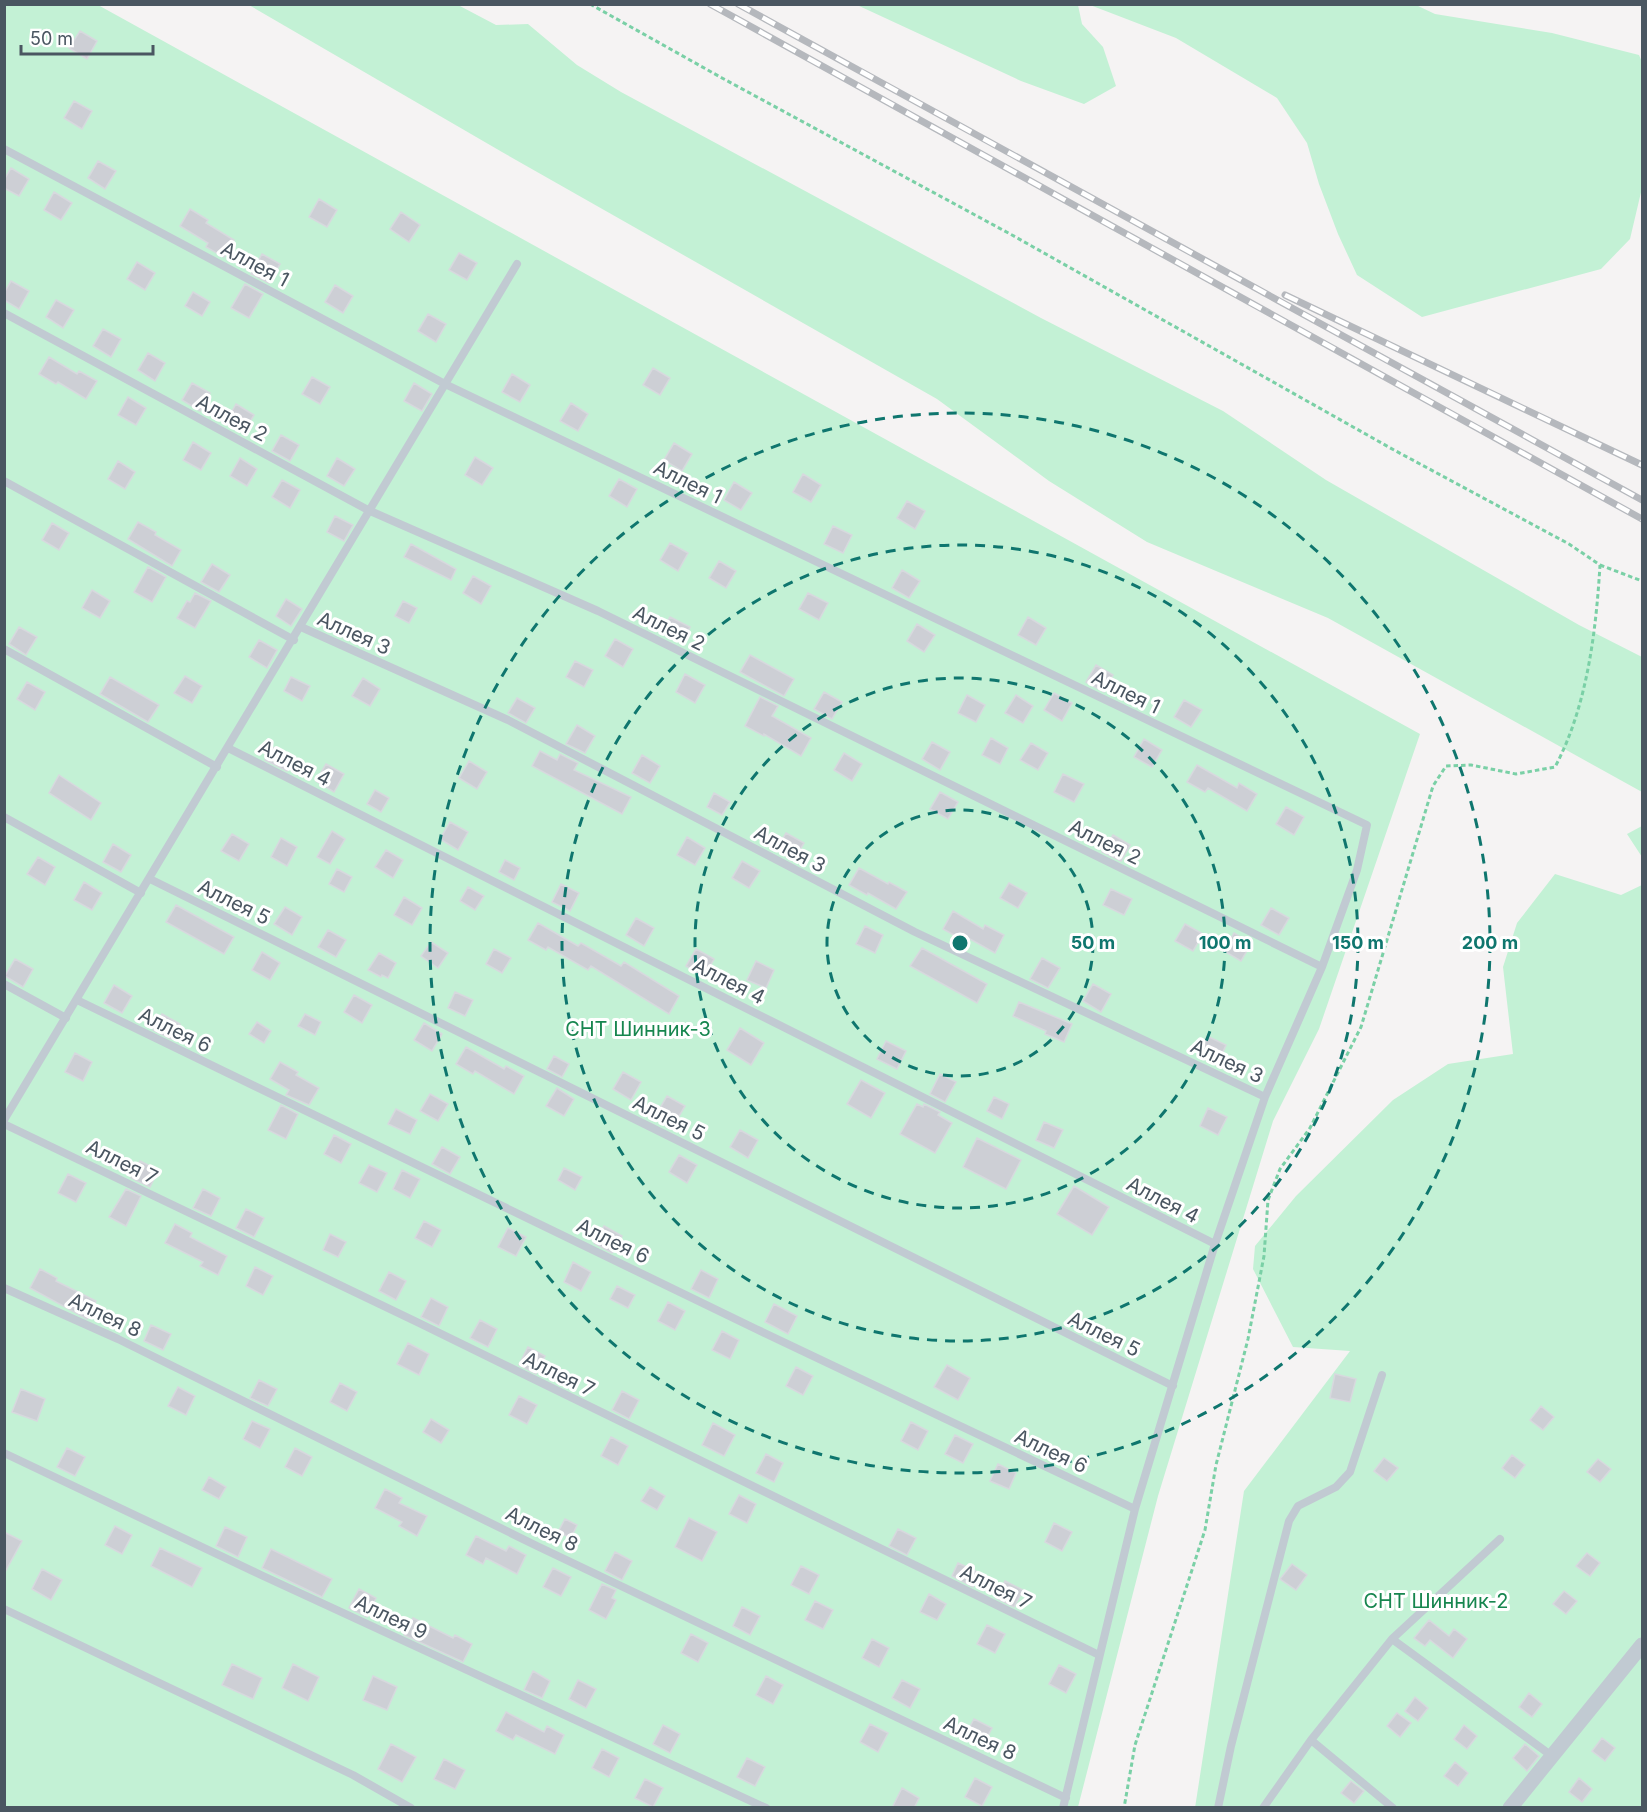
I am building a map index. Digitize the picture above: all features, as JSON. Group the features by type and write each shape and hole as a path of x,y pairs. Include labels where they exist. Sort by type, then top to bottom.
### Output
{"street":[{"path":"1510,1808 1642,1645"}],"lane":[{"name":"Аллея 1","path":"4,149 445,384 1367,825 1358,870 1322,967"},
{"path":"4,1122 517,264"},
{"name":"Аллея 2","path":"4,313 368,510 598,611 1322,967"},
{"name":"Аллея 3","path":"4,481 294,640"},
{"name":"Аллея 3","path":"301,627 508,720 915,932 1265,1097"},
{"path":"4,649 217,767"},
{"name":"Аллея 4","path":"228,748 1215,1244"},
{"path":"4,817 141,893"},
{"name":"Аллея 5","path":"150,879 1173,1386"},
{"path":"1063,1808 1136,1509 1215,1244 1265,1097 1322,967"},
{"path":"4,984 66,1018"},
{"name":"Аллея 6","path":"77,1000 756,1329 1136,1509"},
{"name":"Аллея 7","path":"4,1122 1099,1655"},
{"name":"Аллея 8","path":"4,1288 118,1339 537,1546 1066,1798"},
{"path":"1218,1808 1231,1746 1289,1521 1298,1506 1336,1487 1350,1472 1382,1375"},
{"name":"Аллея 9","path":"4,1453 261,1575 766,1808"},
{"path":"1263,1808 1311,1740 1392,1639 1500,1539"},
{"path":"4,1609 353,1775 411,1808"},
{"path":"1392,1639 1552,1756"},
{"path":"1311,1740 1393,1808"}],"path":[{"path":"1600,565 1642,581"}],"green space":[{"name":"СНТ Шинник-3","path":"5,5 98,5 1420,734 1319,1029 1273,1121 1158,1496 1078,1807 5,1808"},
{"path":"249,5 458,5 496,25 528,24 577,65 621,92 1041,318 1223,411 1326,480 1579,625 1642,657 1642,792 1328,618 1147,542 1049,481 937,399 502,152"},
{"path":"857,5 1078,5 1082,24 1103,47 1116,86 1084,104 1021,81"},
{"path":"1090,5 1416,5 1435,14 1552,33 1639,55 1642,62 1642,188 1630,239 1601,269 1422,317 1357,275 1319,184 1307,143 1277,98 1176,38"},
{"path":"1642,826 1642,857 1627,834"},
{"name":"СНТ Шинник-2","path":"1555,874 1621,895 1642,885 1642,1807 1195,1808 1244,1491 1350,1351 1293,1347 1253,1269 1255,1246 1296,1196 1393,1100 1448,1064 1513,1054 1503,967 1517,923"}],"building":[{"path":"80,31 97,41 87,59 69,48"},
{"path":"74,101 92,111 82,129 64,118"},
{"path":"98,161 116,171 105,189 88,178"},
{"path":"11,168 29,179 19,196 4,188 4,180"},
{"path":"54,192 72,203 61,220 44,210"},
{"path":"319,199 337,210 327,227 309,217"},
{"path":"190,209 208,220 206,223 234,240 224,257 206,247 208,243 180,226"},
{"path":"401,212 420,225 409,242 390,229"},
{"path":"459,253 477,263 467,280 449,270"},
{"path":"262,254 280,264 269,283 251,274"},
{"path":"137,262 155,273 145,290 127,279"},
{"path":"11,281 29,291 19,309 4,300 4,293"},
{"path":"245,284 263,294 249,318 231,308"},
{"path":"335,285 353,296 343,313 325,302"},
{"path":"193,292 210,302 202,316 185,306"},
{"path":"56,300 74,310 63,328 46,317"},
{"path":"428,314 446,324 436,342 418,331"},
{"path":"103,329 121,339 111,357 93,346"},
{"path":"148,353 165,363 155,381 138,370"},
{"path":"49,357 77,374 79,371 97,381 86,399 58,382 56,384 39,374"},
{"path":"653,368 670,378 660,395 643,385"},
{"path":"512,374 530,385 520,402 502,392"},
{"path":"312,377 330,387 320,404 302,394"},
{"path":"192,383 210,393 200,411 182,400"},
{"path":"414,383 432,394 422,411 404,401"},
{"path":"128,397 146,408 136,425 118,415"},
{"path":"571,403 588,414 578,431 560,421"},
{"path":"236,404 254,415 244,432 226,422"},
{"path":"281,435 299,445 290,461 272,451"},
{"path":"193,442 211,453 201,470 183,460"},
{"path":"674,443 692,454 682,471 664,460"},
{"path":"475,457 493,468 482,485 465,475"},
{"path":"240,458 257,469 247,486 230,476"},
{"path":"337,458 355,469 344,486 327,476"},
{"path":"118,461 135,472 125,489 108,479"},
{"path":"803,474 821,485 811,502 793,492"},
{"path":"619,479 637,489 627,507 609,496"},
{"path":"282,480 300,490 290,508 272,497"},
{"path":"734,482 752,493 741,510 724,500"},
{"path":"907,501 925,511 915,529 897,518"},
{"path":"335,516 353,525 344,541 327,532"},
{"path":"138,522 181,550 172,566 128,539"},
{"path":"52,523 69,533 59,550 42,540"},
{"path":"833,526 852,535 843,553 824,544"},
{"path":"670,543 688,553 678,571 660,560"},
{"path":"411,544 456,569 451,580 404,557"},
{"path":"719,561 736,571 726,588 709,578"},
{"path":"212,564 230,575 219,592 201,582"},
{"path":"148,567 166,577 152,602 134,592"},
{"path":"902,570 920,581 909,598 892,588"},
{"path":"473,576 491,586 481,604 463,593"},
{"path":"92,590 110,601 100,618 82,608"},
{"path":"195,593 211,601 195,628 177,618 187,601 190,602"},
{"path":"808,593 828,603 819,620 799,609"},
{"path":"286,599 302,609 291,626 276,616"},
{"path":"403,601 417,608 409,623 395,616"},
{"path":"670,617 690,627 682,643 661,633"},
{"path":"1028,617 1046,628 1036,645 1018,635"},
{"path":"917,624 935,635 924,652 907,641"},
{"path":"19,627 37,637 26,655 9,644"},
{"path":"615,639 633,649 623,667 605,656"},
{"path":"259,640 277,650 267,668 249,657"},
{"path":"750,655 794,679 784,696 740,672"},
{"path":"575,661 593,670 584,687 566,677"},
{"path":"1096,665 1113,675 1104,692 1086,682"},
{"path":"685,674 705,685 695,703 676,692"},
{"path":"185,676 202,686 192,703 174,693"},
{"path":"110,677 159,705 148,722 100,694"},
{"path":"291,677 310,686 302,701 284,691"},
{"path":"363,678 380,689 370,706 352,696"},
{"path":"27,682 45,692 35,710 17,699"},
{"path":"824,692 842,702 832,719 814,709"},
{"path":"1054,693 1072,703 1062,721 1044,710"},
{"path":"967,695 985,705 976,722 958,713"},
{"path":"1016,695 1033,706 1023,723 1005,713"},
{"path":"760,697 778,706 772,716 811,738 801,756 764,734 764,736 745,726"},
{"path":"517,698 535,708 526,723 508,713"},
{"path":"1184,700 1202,710 1191,727 1174,717"},
{"path":"577,725 595,736 585,753 566,744"},
{"path":"991,738 1008,748 1000,764 982,755"},
{"path":"1144,739 1162,750 1152,767 1134,757"},
{"path":"932,742 950,752 940,770 922,759"},
{"path":"1031,743 1048,753 1038,770 1020,760"},
{"path":"272,747 294,758 287,771 265,760"},
{"path":"540,751 557,760 560,754 578,763 574,770 631,797 622,814 532,766"},
{"path":"844,753 862,764 852,781 834,770"},
{"path":"642,755 660,766 650,783 632,773"},
{"path":"469,761 487,772 477,789 459,778"},
{"path":"326,764 344,774 334,792 316,781"},
{"path":"1197,765 1237,788 1239,783 1257,794 1247,811 1208,788 1205,792 1187,782"},
{"path":"1063,774 1084,784 1074,802 1054,792"},
{"path":"59,775 101,803 91,820 49,793"},
{"path":"375,790 389,798 381,812 367,804"},
{"path":"940,792 958,802 948,819 930,809"},
{"path":"714,793 730,802 722,815 707,807"},
{"path":"1286,807 1304,817 1294,835 1276,824"},
{"path":"450,822 468,832 458,850 440,839"},
{"path":"332,831 345,839 330,864 317,857"},
{"path":"786,833 804,843 794,860 776,850"},
{"path":"232,834 249,844 239,861 221,851"},
{"path":"1113,835 1130,845 1121,861 1102,852"},
{"path":"687,837 705,848 695,865 677,855"},
{"path":"281,838 297,847 287,866 271,857"},
{"path":"113,844 131,855 121,872 103,862"},
{"path":"386,850 403,860 393,878 375,867"},
{"path":"38,857 55,867 45,885 27,874"},
{"path":"505,860 520,868 514,880 499,872"},
{"path":"742,861 760,871 749,888 732,878"},
{"path":"859,868 907,892 896,909 849,885"},
{"path":"337,869 352,877 344,892 329,884"},
{"path":"84,882 102,893 92,910 74,900"},
{"path":"1009,883 1027,893 1018,908 1000,898"},
{"path":"561,884 579,893 570,911 552,902"},
{"path":"468,887 484,896 475,910 460,901"},
{"path":"1111,889 1132,899 1124,915 1103,905"},
{"path":"404,897 422,908 412,925 394,915"},
{"path":"176,905 234,937 224,954 166,922"},
{"path":"285,907 302,917 292,935 274,924"},
{"path":"1271,908 1289,918 1279,935 1261,925"},
{"path":"953,911 983,929 985,925 1004,935 995,953 963,935 961,939 943,929"},
{"path":"636,918 654,928 644,946 626,935"},
{"path":"538,923 578,946 581,943 621,966 624,962 679,996 669,1014 591,966 588,970 548,947 546,950 528,940"},
{"path":"1185,924 1203,934 1193,951 1175,941"},
{"path":"865,926 883,935 875,953 856,944"},
{"path":"328,930 346,940 336,957 318,947"},
{"path":"1234,933 1251,944 1241,961 1224,951"},
{"path":"431,942 448,953 438,968 421,956"},
{"path":"922,948 987,984 977,1003 910,966"},
{"path":"494,949 511,958 502,973 486,964"},
{"path":"696,949 714,959 704,977 686,966"},
{"path":"262,952 280,963 270,980 252,970"},
{"path":"379,953 396,963 388,978 368,970"},
{"path":"1042,958 1060,968 1048,988 1030,979"},
{"path":"15,959 33,969 23,987 5,976"},
{"path":"756,961 774,970 766,988 747,980"},
{"path":"1093,984 1111,994 1101,1012 1083,1001"},
{"path":"114,985 132,996 122,1013 104,1003"},
{"path":"455,992 473,1000 465,1016 448,1008"},
{"path":"354,995 372,1005 362,1023 344,1012"},
{"path":"1019,1002 1072,1024 1064,1042 1013,1016"},
{"path":"162,1014 180,1024 171,1039 153,1030"},
{"path":"305,1014 321,1022 315,1035 298,1026"},
{"path":"257,1022 271,1031 264,1043 249,1034"},
{"path":"424,1023 442,1034 432,1051 414,1040"},
{"path":"740,1028 764,1043 751,1065 727,1050"},
{"path":"1207,1036 1226,1045 1218,1063 1199,1054"},
{"path":"886,1041 906,1051 897,1069 877,1059"},
{"path":"466,1047 504,1069 506,1066 524,1076 514,1094 475,1071 473,1074 456,1064"},
{"path":"75,1053 92,1062 83,1081 65,1072"},
{"path":"554,1056 569,1064 562,1077 547,1069"},
{"path":"280,1062 298,1072 296,1075 319,1088 309,1105 286,1095 289,1090 270,1079"},
{"path":"623,1072 641,1082 631,1100 613,1089"},
{"path":"940,1074 956,1082 945,1102 930,1094"},
{"path":"861,1080 885,1093 871,1118 847,1104"},
{"path":"557,1088 574,1099 564,1116 546,1106"},
{"path":"430,1094 448,1104 438,1121 420,1111"},
{"path":"667,1096 685,1106 675,1123 657,1113"},
{"path":"994,1097 1009,1104 1002,1119 987,1111"},
{"path":"917,1104 923,1107 924,1104 940,1112 938,1115 952,1123 935,1153 900,1134"},
{"path":"281,1105 298,1114 286,1139 268,1130"},
{"path":"1208,1108 1227,1117 1218,1135 1200,1126"},
{"path":"396,1109 417,1120 410,1134 388,1124"},
{"path":"1044,1122 1063,1130 1054,1148 1036,1140"},
{"path":"740,1130 758,1140 748,1158 730,1147"},
{"path":"334,1135 351,1144 341,1163 324,1154"},
{"path":"977,1138 1021,1160 1006,1189 963,1167"},
{"path":"442,1147 460,1157 450,1174 432,1164"},
{"path":"679,1155 697,1165 687,1183 669,1172"},
{"path":"140,1161 158,1170 150,1187 131,1178"},
{"path":"369,1165 387,1173 377,1192 359,1183"},
{"path":"564,1168 582,1177 575,1190 558,1180"},
{"path":"402,1170 420,1179 410,1198 393,1189"},
{"path":"68,1174 86,1183 76,1202 58,1193"},
{"path":"1074,1186 1109,1207 1092,1235 1057,1214"},
{"path":"126,1189 141,1196 126,1226 109,1217"},
{"path":"203,1189 220,1198 211,1216 193,1208"},
{"path":"246,1209 264,1218 254,1237 236,1228"},
{"path":"424,1221 441,1230 432,1247 415,1238"},
{"path":"175,1224 192,1233 190,1237 227,1256 218,1275 200,1266 203,1262 165,1243"},
{"path":"604,1226 622,1236 612,1253 594,1243"},
{"path":"508,1228 526,1237 516,1256 498,1247"},
{"path":"330,1234 346,1242 338,1257 323,1250"},
{"path":"573,1262 591,1272 581,1291 564,1282"},
{"path":"255,1267 273,1276 263,1295 246,1286"},
{"path":"40,1269 57,1278 56,1281 96,1301 87,1319 30,1288"},
{"path":"701,1270 718,1279 709,1298 691,1289"},
{"path":"389,1272 406,1281 396,1300 379,1291"},
{"path":"617,1286 635,1295 628,1308 610,1299"},
{"path":"431,1298 448,1307 439,1326 421,1317"},
{"path":"668,1302 685,1311 675,1330 658,1321"},
{"path":"774,1304 797,1316 788,1334 765,1322"},
{"path":"480,1320 497,1329 488,1347 470,1338"},
{"path":"151,1325 171,1334 163,1350 144,1341"},
{"path":"722,1331 739,1340 730,1359 712,1350"},
{"path":"408,1343 429,1354 419,1375 397,1364"},
{"path":"528,1347 545,1356 536,1374 519,1365"},
{"path":"947,1365 970,1378 958,1400 934,1387"},
{"path":"796,1367 813,1376 803,1395 786,1386"},
{"path":"1335,1374 1356,1379 1350,1402 1330,1398"},
{"path":"259,1380 277,1389 268,1406 250,1398"},
{"path":"340,1383 357,1392 347,1411 330,1402"},
{"path":"178,1387 195,1396 186,1415 168,1406"},
{"path":"21,1389 45,1399 37,1421 12,1412"},
{"path":"622,1391 639,1400 629,1419 612,1410"},
{"path":"519,1396 537,1405 527,1424 509,1415"},
{"path":"1541,1406 1554,1417 1543,1430 1530,1420"},
{"path":"431,1419 449,1430 441,1443 423,1432"},
{"path":"252,1421 270,1429 260,1448 243,1439"},
{"path":"911,1422 928,1431 918,1450 901,1441"},
{"path":"713,1423 735,1435 724,1456 702,1445"},
{"path":"955,1435 973,1444 963,1463 945,1454"},
{"path":"611,1437 628,1446 618,1465 601,1456"},
{"path":"67,1448 85,1457 75,1476 57,1467"},
{"path":"295,1448 312,1457 302,1476 285,1467"},
{"path":"766,1454 783,1463 774,1482 756,1473"},
{"path":"1512,1455 1525,1465 1515,1478 1502,1468"},
{"path":"1384,1458 1398,1468 1387,1481 1374,1471"},
{"path":"1598,1459 1611,1469 1600,1482 1587,1472"},
{"path":"998,1464 1016,1473 1009,1489 990,1481"},
{"path":"209,1477 226,1487 219,1499 202,1490"},
{"path":"650,1487 665,1496 657,1510 641,1501"},
{"path":"385,1489 402,1498 399,1503 427,1516 417,1536 399,1526 402,1522 375,1508"},
{"path":"739,1495 756,1504 747,1523 729,1514"},
{"path":"689,1518 717,1532 702,1561 675,1547"},
{"path":"565,1519 577,1525 571,1538 558,1532"},
{"path":"1054,1523 1072,1532 1062,1551 1045,1542"},
{"path":"115,1526 132,1535 122,1554 105,1545"},
{"path":"225,1527 247,1537 238,1557 216,1546"},
{"path":"898,1529 916,1538 907,1555 889,1546"},
{"path":"4,1532 22,1541 4,1574"},
{"path":"476,1536 506,1551 509,1546 526,1555 517,1574 486,1558 483,1564 466,1555"},
{"path":"160,1548 202,1568 192,1587 151,1566"},
{"path":"271,1549 332,1579 322,1597 262,1568"},
{"path":"615,1552 632,1561 622,1580 605,1571"},
{"path":"1587,1553 1600,1563 1590,1576 1576,1566"},
{"path":"958,1563 980,1573 973,1587 952,1576"},
{"path":"1292,1564 1307,1575 1296,1590 1280,1579"},
{"path":"801,1566 819,1575 809,1594 791,1585"},
{"path":"553,1568 571,1577 561,1596 543,1587"},
{"path":"42,1569 62,1580 51,1600 32,1589"},
{"path":"1005,1581 1023,1590 1014,1607 996,1598"},
{"path":"602,1584 616,1590 612,1598 616,1600 606,1619 589,1610"},
{"path":"359,1589 376,1598 367,1617 349,1608"},
{"path":"1564,1591 1577,1601 1566,1614 1553,1604"},
{"path":"929,1594 946,1604 937,1620 920,1612"},
{"path":"815,1601 833,1610 823,1629 805,1620"},
{"path":"742,1607 760,1616 750,1635 733,1626"},
{"path":"413,1618 453,1638 455,1635 472,1644 463,1662 404,1635"},
{"path":"1429,1620 1449,1636 1454,1629 1467,1639 1453,1658 1430,1640 1425,1646 1414,1638"},
{"path":"987,1625 1005,1634 995,1653 977,1644"},
{"path":"691,1634 708,1643 698,1662 681,1653"},
{"path":"872,1639 889,1648 879,1667 862,1658"},
{"path":"232,1664 262,1678 253,1699 222,1685"},
{"path":"293,1664 319,1677 308,1701 282,1688"},
{"path":"1059,1665 1076,1674 1066,1693 1049,1684"},
{"path":"533,1671 550,1681 542,1698 524,1690"},
{"path":"373,1676 397,1687 387,1710 363,1700"},
{"path":"766,1676 783,1685 773,1704 756,1695"},
{"path":"578,1680 596,1689 586,1708 569,1699"},
{"path":"902,1680 920,1689 910,1708 892,1698"},
{"path":"1529,1693 1542,1704 1532,1717 1519,1707"},
{"path":"1415,1697 1428,1708 1418,1721 1405,1711"},
{"path":"506,1712 544,1732 547,1726 564,1735 555,1754 516,1735 513,1740 496,1731"},
{"path":"1397,1713 1411,1723 1400,1737 1387,1726"},
{"path":"974,1719 992,1728 982,1747 964,1738"},
{"path":"870,1724 888,1733 878,1752 860,1742"},
{"path":"663,1725 680,1734 670,1753 653,1744"},
{"path":"1464,1725 1477,1736 1467,1749 1454,1739"},
{"path":"1602,1738 1615,1748 1605,1761 1592,1751"},
{"path":"391,1744 416,1757 402,1782 378,1769"},
{"path":"1525,1744 1539,1756 1527,1771 1513,1758"},
{"path":"602,1749 619,1758 609,1777 592,1768"},
{"path":"747,1758 765,1767 755,1786 737,1777"},
{"path":"444,1759 465,1770 455,1789 434,1779"},
{"path":"1455,1762 1468,1773 1458,1786 1444,1776"},
{"path":"975,1778 992,1787 982,1806 965,1797"},
{"path":"1579,1778 1592,1789 1582,1802 1569,1792"},
{"path":"645,1779 663,1788 653,1807 635,1798"},
{"path":"1351,1781 1364,1791 1354,1803 1341,1793"},
{"path":"902,1788 919,1798 914,1808 892,1808"}],"railway":[{"path":"710,4 1642,519"},
{"path":"738,4 1642,500"},
{"path":"1285,295 1642,465"}]}
